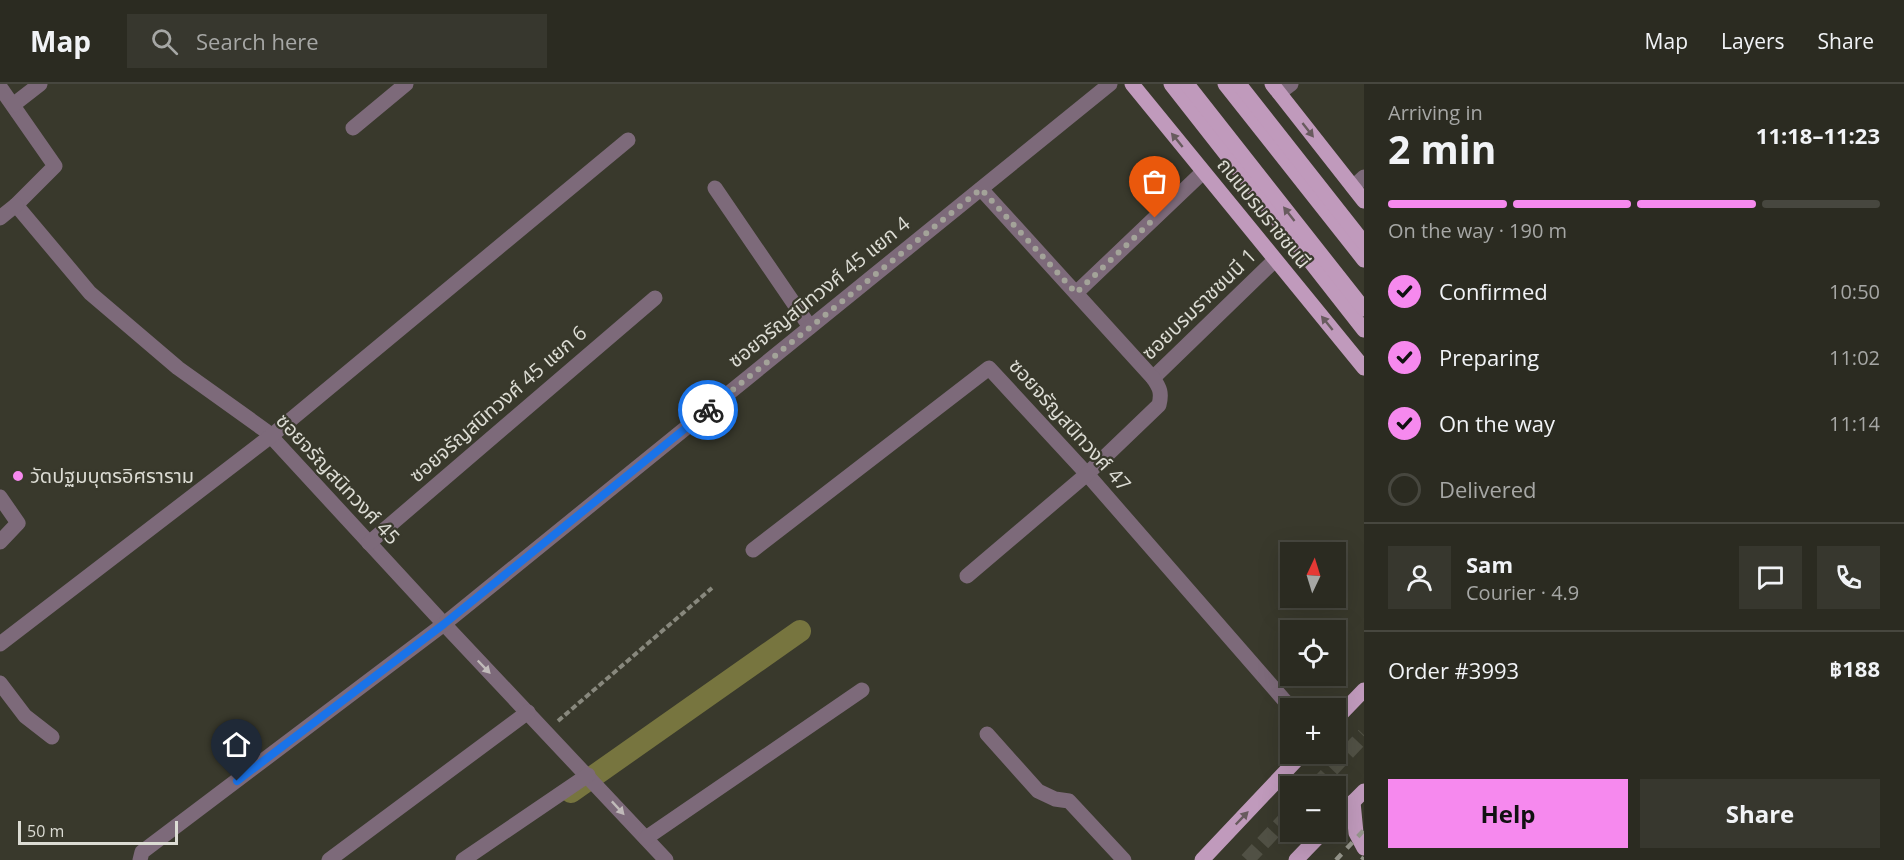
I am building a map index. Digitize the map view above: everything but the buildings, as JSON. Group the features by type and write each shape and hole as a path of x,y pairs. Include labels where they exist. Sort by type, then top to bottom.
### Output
{"main road":[{"name":"ถนนบรมราชชนนี","path":"1132,84 1364,369"},
{"name":"ถนนบรมราชชนนี","path":"1171,84 1364,330"},
{"path":"1187,84 1364,309"},
{"path":"1225,84 1364,260"},
{"path":"1240,85 1364,243"},
{"path":"1281,87 1359,182 1364,201"},
{"path":"1348,349 1364,355"},
{"path":"1346,709 1364,690"},
{"path":"1202,860 1294,764"},
{"path":"1346,809 1364,790"},
{"path":"1353,802 1356,834 1364,848"},
{"path":"1296,860 1313,842"}],"street":[{"path":"13,105 40,84"},
{"path":"353,128 406,84"},
{"name":"ซอยจรัญสนิทวงศ์ 45 แยก 4","path":"140,860 142,852 444,624 1110,84"},
{"path":"0,87 55,166 0,218"},
{"path":"0,644 271,436 628,140"},
{"path":"1076,293 1203,172"},
{"path":"715,188 810,327"},
{"path":"967,576 1087,474 1159,405 1160,387 981,189"},
{"name":"ซอยจรัญสนิทวงศ์ 45","path":"16,205 90,293 178,368 271,436 666,860"},
{"name":"ซอยบรมราชชนนี 1","path":"1153,378 1275,260"},
{"name":"ซอยจรัญสนิทวงศ์ 45 แยก 6","path":"369,543 655,298"},
{"name":"ซอยจรัญสนิทวงศ์ 47","path":"753,550 989,368 1087,474 1282,698"},
{"path":"0,498 18,523 0,542"},
{"path":"0,683 25,716 52,737"},
{"path":"646,838 862,690"},
{"path":"329,860 528,712"},
{"path":"987,734 1038,791 1055,799 1069,801 1124,860"},
{"path":"463,860 588,775"}],"path":[{"path":"546,731 712,588"}],"waterway":[{"path":"571,792 800,631"}],"tunnel":[{"path":"1325,776 1364,735"},
{"path":"1247,860 1280,825"}],"railway":[{"path":"1336,860 1364,830"}],"way so far":[{"path":"708,410 981,189 1076,293 1155,218"}],"place":[{"name":"วัดปฐมบุตรอิศราราม","path":"18,476"}],"route":[{"path":"237,781 444,624 708,410"}]}
